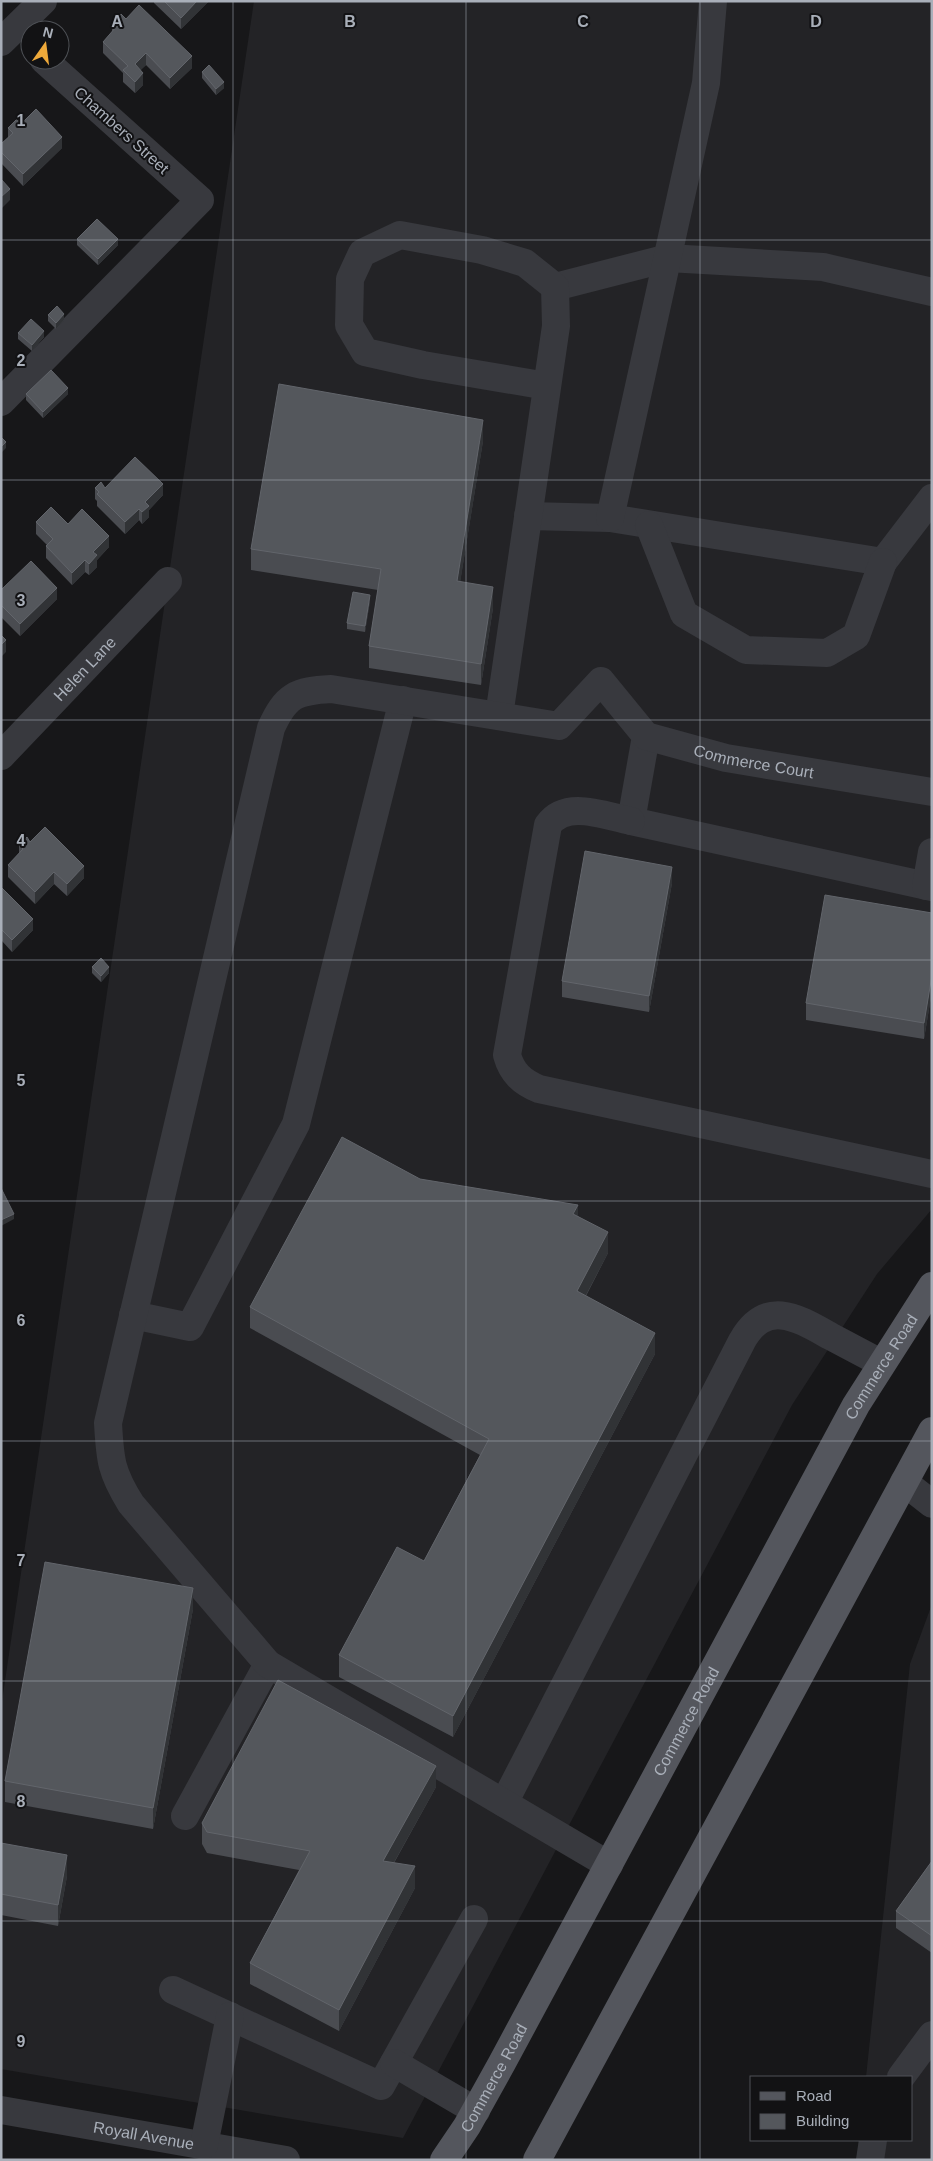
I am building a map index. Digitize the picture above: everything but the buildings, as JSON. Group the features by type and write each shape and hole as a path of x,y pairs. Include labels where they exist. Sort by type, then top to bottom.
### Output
{"main road":[{"name":"Commerce Road","path":"444,2160 476,2110 828,1456 881,1363 932,1286"},
{"path":"537,2160 932,1431"}],"street":[{"path":"11,35 43,1"},
{"path":"610,518 706,83 713,1"},
{"name":"Chambers Street","path":"1,402 200,200 55,70"},
{"path":"547,386 423,365 365,352 349,325 350,280 362,253 400,235 482,250 525,263 556,288"},
{"path":"556,288 668,258 823,267 932,292"},
{"path":"499,716 556,326 556,288"},
{"path":"649,525 684,614 746,650 827,652 856,636 883,562 932,498"},
{"path":"528,516 610,518 883,562"},
{"name":"Helen Lane","path":"1,756 168,581"},
{"path":"608,1865 268,1664 131,1504 118,1483 110,1459 108,1423 271,728 278,712 289,698 309,690 331,689 559,726 601,681 646,736 631,821"},
{"path":"133,1315 190,1327 296,1124 404,700"},
{"name":"Commerce Court","path":"646,736 726,758 932,792"},
{"path":"932,852 929,886 631,821 575,810 562,813 553,818 548,825 507,1055 516,1075 527,1084 539,1089 932,1174"},
{"path":"504,1803 742,1341 752,1325 759,1320 774,1316 788,1316 799,1319 881,1363"},
{"path":"904,1482 932,1504"},
{"path":"185,1816 268,1664"},
{"path":"173,1990 382,2086 474,1919"},
{"path":"204,2145 230,2016"},
{"path":"902,2076 932,2035"},
{"path":"394,2063 476,2110"},
{"name":"Royall Avenue","path":"1,2110 286,2160"},
{"path":"870,2160 873,2141"}],"shaded area":[{"path":"254,1 932,1 932,1209 877,1274 792,1405 403,2138 1,2069 1,1708"},
{"path":"932,1604 932,2160 857,2160 859,2141 913,2141 913,2076 866,2076 910,1664"}]}
